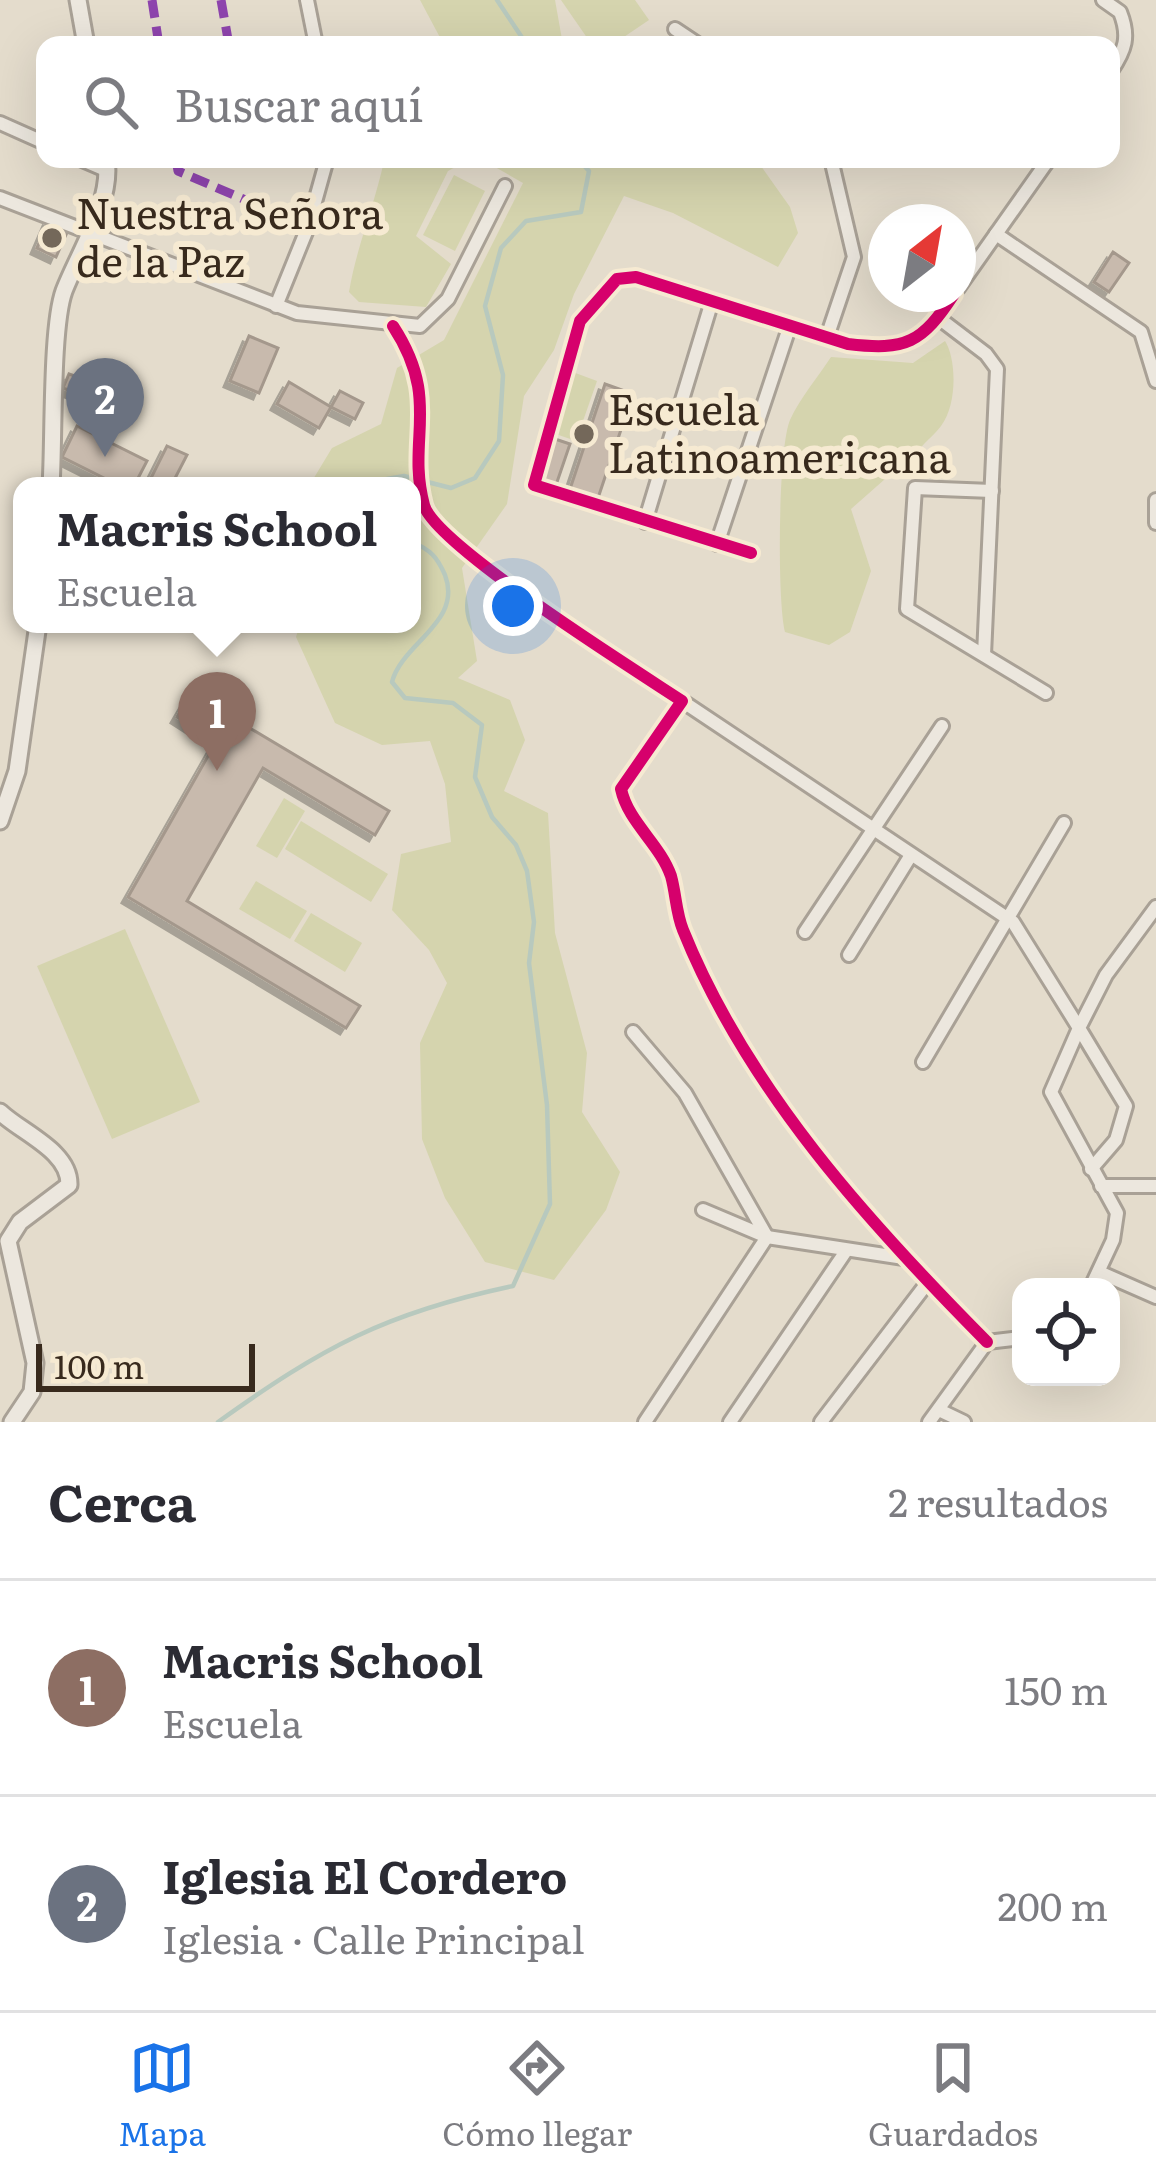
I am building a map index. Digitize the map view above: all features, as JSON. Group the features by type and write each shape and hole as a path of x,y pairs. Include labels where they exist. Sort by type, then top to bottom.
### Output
{"street":[{"path":"78,0 84,36"},
{"path":"308,0 314,36"},
{"path":"1103,0 1120,12 1126,37 1120,58"},
{"path":"675,28 686,36"},
{"path":"0,123 36,139"},
{"path":"52,477 62,297 89,233 106,168"},
{"path":"276,305 308,226 324,168"},
{"path":"827,337 854,257 833,168"},
{"path":"976,262 1043,168"},
{"path":"0,198 276,305 393,326 420,326 448,299 505,186"},
{"path":"996,234 1141,332 1156,381"},
{"path":"751,553 541,488 532,480 580,321 617,279 636,277 827,337 881,348 907,345 944,312"},
{"path":"645,522 712,301"},
{"path":"940,319 986,353 997,369 984,655"},
{"path":"393,326 424,403 422,486 429,515 513,589 1005,916 1126,1106 1116,1139 1090,1168"},
{"path":"717,544 790,326"},
{"path":"992,491 914,488 907,609 1046,693"},
{"path":"1156,500 1156,523"},
{"path":"0,821 17,771 37,633"},
{"path":"682,701 621,789 624,804 670,873 680,924 749,1058 816,1151 904,1258 988,1342"},
{"path":"805,932 942,726"},
{"path":"923,1062 1064,823"},
{"path":"849,955 911,855"},
{"path":"1096,1278 1118,1213 1051,1092 1106,976 1156,908"},
{"path":"633,1032 685,1093 767,1237"},
{"path":"0,1112 47,1148 69,1174 68,1185 20,1222 4,1245 35,1363 32,1392 12,1422"},
{"path":"1101,1186 1156,1186"},
{"path":"703,1210 767,1237 904,1258"},
{"path":"645,1422 767,1237"},
{"path":"730,1422 846,1251"},
{"path":"1099,1271 1156,1297"},
{"path":"821,1422 928,1282"},
{"path":"928,1422 988,1342 1012,1339"},
{"path":"939,1410 964,1422"}],"green space":[{"path":"420,0 555,0 561,36 439,36"},
{"path":"561,0 635,0 649,20 625,36 586,36"},
{"path":"382,168 454,168 416,236 451,264 426,307 359,302 349,292"},
{"path":"497,168 762,168 790,207 798,233 778,267 673,213 624,196 574,294 554,350 524,396 507,504 462,568 477,661 458,678 510,700 525,740 504,791 548,813 555,933 587,1053 582,1112 620,1172 606,1210 554,1280 485,1262 445,1198 422,1139 420,1043 447,983 429,950 392,910 401,854 451,842 445,784 430,741 382,745 335,723 296,637 297,633 421,633 421,477 314,477 332,448 381,424 397,368 444,340 523,183"},
{"path":"454,175 485,191 455,251 423,235"},
{"path":"945,341 954,383 946,417 914,463 902,464 851,509 871,571 850,632 829,645 785,632 781,491 786,436 794,412 831,357 913,363"},
{"path":"570,371 597,381 576,441 550,432"},
{"path":"284,798 305,811 277,858 256,846"},
{"path":"301,821 388,874 371,902 285,849"},
{"path":"256,881 307,911 290,939 239,909"},
{"path":"311,913 362,943 345,972 294,941"},
{"path":"125,929 200,1102 112,1139 37,966"}],"building":[{"path":"49,220 69,228 56,257 37,248"},
{"path":"1113,252 1129,263 1109,292 1094,282"},
{"path":"249,336 278,348 259,393 230,381"},
{"path":"69,374 94,383 88,398 63,388"},
{"path":"289,382 331,407 319,428 277,404"},
{"path":"605,384 633,394 598,498 570,489"},
{"path":"340,391 363,403 355,419 331,407"},
{"path":"77,426 147,461 139,477 102,477 62,457"},
{"path":"549,437 570,444 556,485 534,477"},
{"path":"167,446 187,455 176,477 152,477"},
{"path":"191,693 389,811 375,835 263,768 187,901 360,1006 346,1028 128,897 216,742 177,717"}],"waterway":[{"path":"497,0 521,36"},
{"path":"421,480 451,488 475,478 499,441 503,375 485,306 501,248 526,221 581,212 586,168"},
{"path":"398,477 408,477"},
{"path":"218,1422 290,1373 357,1336 428,1308 513,1286 550,1204 547,1105 529,963 534,922 527,871 516,845 492,817 475,777 482,725 453,703 405,698 392,682 446,606 445,575 421,547"}],"marked path":[{"path":"152,0 158,36"},
{"path":"221,0 227,36"},
{"path":"178,168 308,227"}],"cycle path":[{"path":"751,553 534,485 580,321 617,279 636,277 848,344 885,346 911,340 940,312"},
{"path":"393,326 408,352 420,398 420,477"},
{"path":"421,487 424,505 436,524 463,548 584,637 682,701 621,789 630,812 666,864 681,924 710,988 741,1045 814,1151 987,1342"}],"place":[{"name":"Nuestra Señora de la Paz","path":"52,238"},
{"name":"Escuela Latinoamericana","path":"584,434"},
{"name":"Iglesia El Cordero","path":"105,457"},
{"name":"Macris School","path":"217,771"}]}
